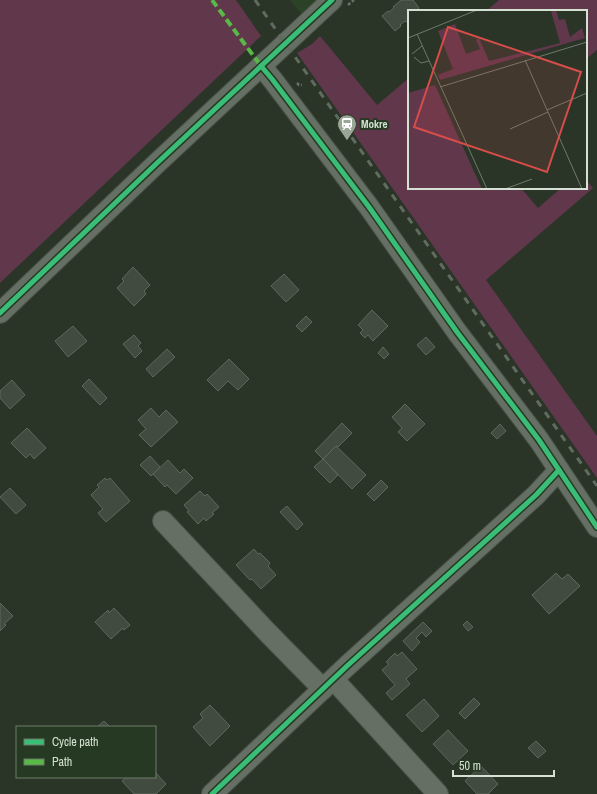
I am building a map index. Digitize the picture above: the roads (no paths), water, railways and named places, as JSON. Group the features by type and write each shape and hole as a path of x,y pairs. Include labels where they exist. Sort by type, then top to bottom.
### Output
{"street":[{"path":"0,313 332,0"},
{"path":"261,66 272,78 360,195 457,332 539,440 597,527"},
{"path":"212,794 328,684 536,495 559,470"},
{"path":"163,521 268,633 328,684 438,794"}],"railway":[{"path":"255,0 597,486"}],"place":[{"name":"Mokre","path":"347,141"}]}
